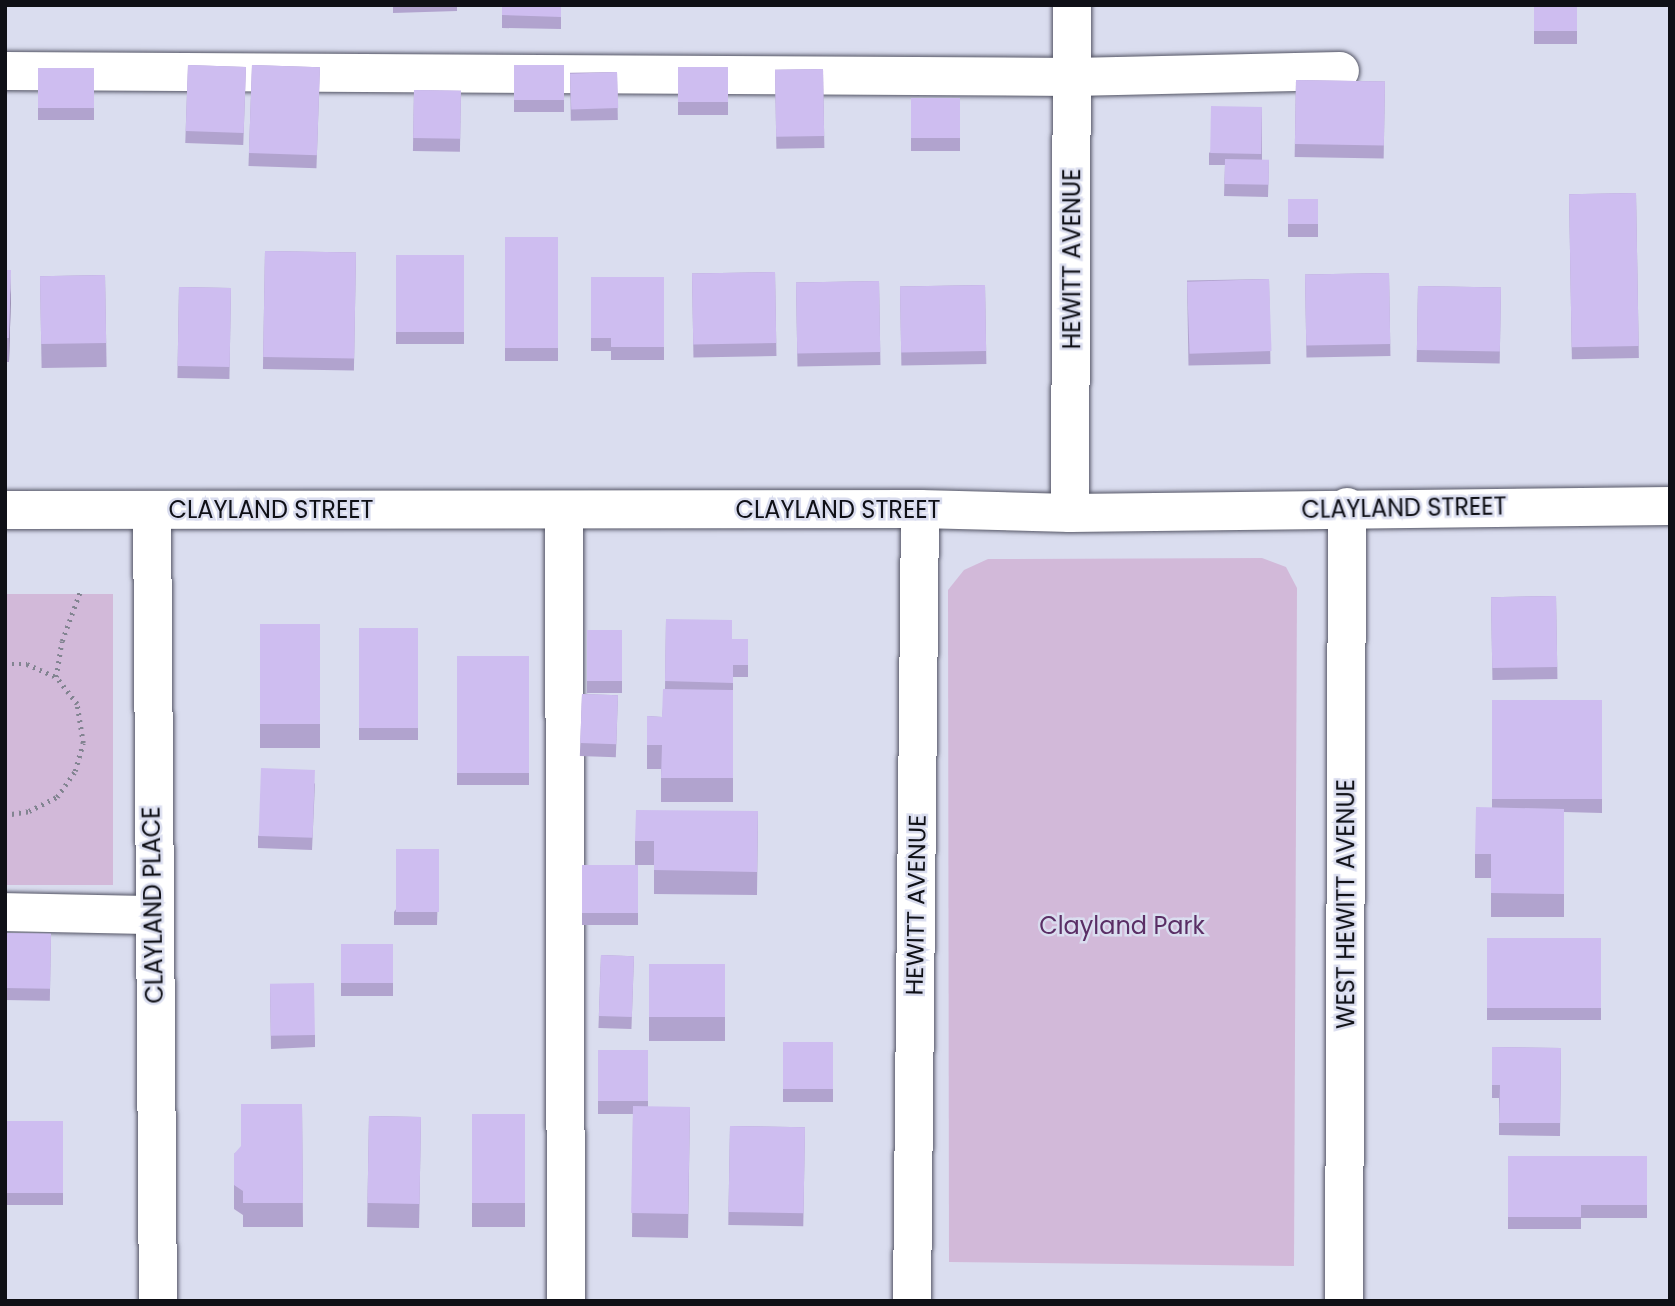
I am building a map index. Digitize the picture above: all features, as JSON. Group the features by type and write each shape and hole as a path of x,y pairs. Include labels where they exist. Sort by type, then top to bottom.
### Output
{"street":[{"name":"HEWITT AVENUE","path":"1070,513 1072,5"},
{"path":"5,71 1073,77 1340,71"},
{"name":"CLAYLAND STREET","path":"5,510 920,509 1070,513 1670,506"},
{"name":"WEST HEWITT AVENUE","path":"1344,1301 1348,508"},
{"name":"HEWITT AVENUE","path":"912,1301 920,509"},
{"name":"CLAYLAND PLACE","path":"152,510 152,915 158,1301"},
{"path":"564,510 566,1301"},
{"path":"5,912 152,915"}],"path":[{"path":"56,677 62,641 81,589"},
{"path":"5,664 27,664 56,677 77,704 83,743 75,771 57,797 29,811 5,815"}],"green space":[{"name":"Clayland Park","path":"1262,558 1286,567 1297,588 1294,1266 949,1262 948,590 964,570 988,559"},
{"path":"5,594 113,594 113,885 5,885"}],"building":[{"path":"502,5 561,5 561,17 502,15"},
{"path":"1534,5 1577,5 1577,31 1534,31"},
{"path":"188,65 246,67 244,133 186,131"},
{"path":"252,65 320,67 317,155 249,153"},
{"path":"514,65 564,65 564,100 514,100"},
{"path":"678,67 728,67 728,102 678,102"},
{"path":"38,68 94,68 94,108 38,108"},
{"path":"823,69 824,136 776,137 775,70"},
{"path":"617,72 618,108 571,110 570,74"},
{"path":"1296,80 1385,82 1384,146 1295,144"},
{"path":"414,90 461,91 460,139 413,138"},
{"path":"911,98 960,98 960,138 911,138"},
{"path":"1211,106 1262,107 1261,154 1210,153"},
{"path":"1225,159 1269,160 1269,185 1225,184"},
{"path":"1636,193 1639,346 1572,347 1569,194"},
{"path":"1288,199 1318,199 1318,224 1288,224"},
{"path":"505,237 558,237 558,348 505,348"},
{"path":"265,251 356,253 354,359 263,357"},
{"path":"396,255 464,255 464,332 396,332"},
{"path":"5,270 11,270 9,338 5,338"},
{"path":"775,272 776,343 693,344 692,273"},
{"path":"1389,273 1390,344 1306,345 1305,274"},
{"path":"105,275 106,343 41,344 40,276"},
{"path":"591,277 664,277 664,347 611,347 611,338 591,338"},
{"path":"1269,279 1272,351 1190,354 1187,282"},
{"path":"879,281 880,352 797,353 796,282"},
{"path":"985,285 986,351 901,352 900,286"},
{"path":"1418,286 1501,287 1500,351 1417,350"},
{"path":"179,287 231,288 230,367 178,366"},
{"path":"1556,596 1557,667 1492,668 1491,597"},
{"path":"666,619 732,620 732,639 748,639 748,665 733,665 733,683 665,681"},
{"path":"260,624 320,624 320,724 260,724"},
{"path":"359,628 418,628 418,728 359,728"},
{"path":"587,630 622,630 622,681 587,681"},
{"path":"457,656 529,656 529,773 457,773"},
{"path":"663,689 733,690 733,778 661,778 662,745 647,745 647,716 662,717"},
{"path":"582,694 618,695 616,744 580,743"},
{"path":"1492,700 1602,700 1602,799 1492,799"},
{"path":"261,768 315,770 313,838 259,836"},
{"path":"1476,807 1564,809 1564,894 1491,893 1491,854 1475,854"},
{"path":"636,810 758,811 757,872 654,870 654,841 635,841"},
{"path":"396,849 439,849 439,912 396,912"},
{"path":"582,865 638,865 638,913 582,913"},
{"path":"5,933 51,934 50,989 5,988"},
{"path":"1487,938 1601,938 1601,1008 1487,1008"},
{"path":"341,944 393,944 393,983 341,983"},
{"path":"601,955 634,956 632,1017 599,1016"},
{"path":"649,964 725,964 725,1017 649,1017"},
{"path":"314,983 315,1035 271,1036 270,984"},
{"path":"783,1042 833,1042 833,1089 783,1089"},
{"path":"1492,1047 1561,1048 1560,1123 1499,1123 1500,1085 1492,1085"},
{"path":"598,1050 648,1050 648,1101 598,1101"},
{"path":"241,1104 302,1104 303,1203 243,1203 243,1191 234,1185 234,1154 241,1146"},
{"path":"633,1106 690,1107 688,1214 631,1213"},
{"path":"472,1114 525,1114 525,1203 472,1203"},
{"path":"369,1116 421,1117 419,1204 367,1203"},
{"path":"5,1121 63,1121 63,1193 5,1193"},
{"path":"730,1126 805,1127 803,1213 728,1212"},
{"path":"1508,1156 1647,1156 1647,1205 1581,1205 1581,1217 1508,1217"}]}
